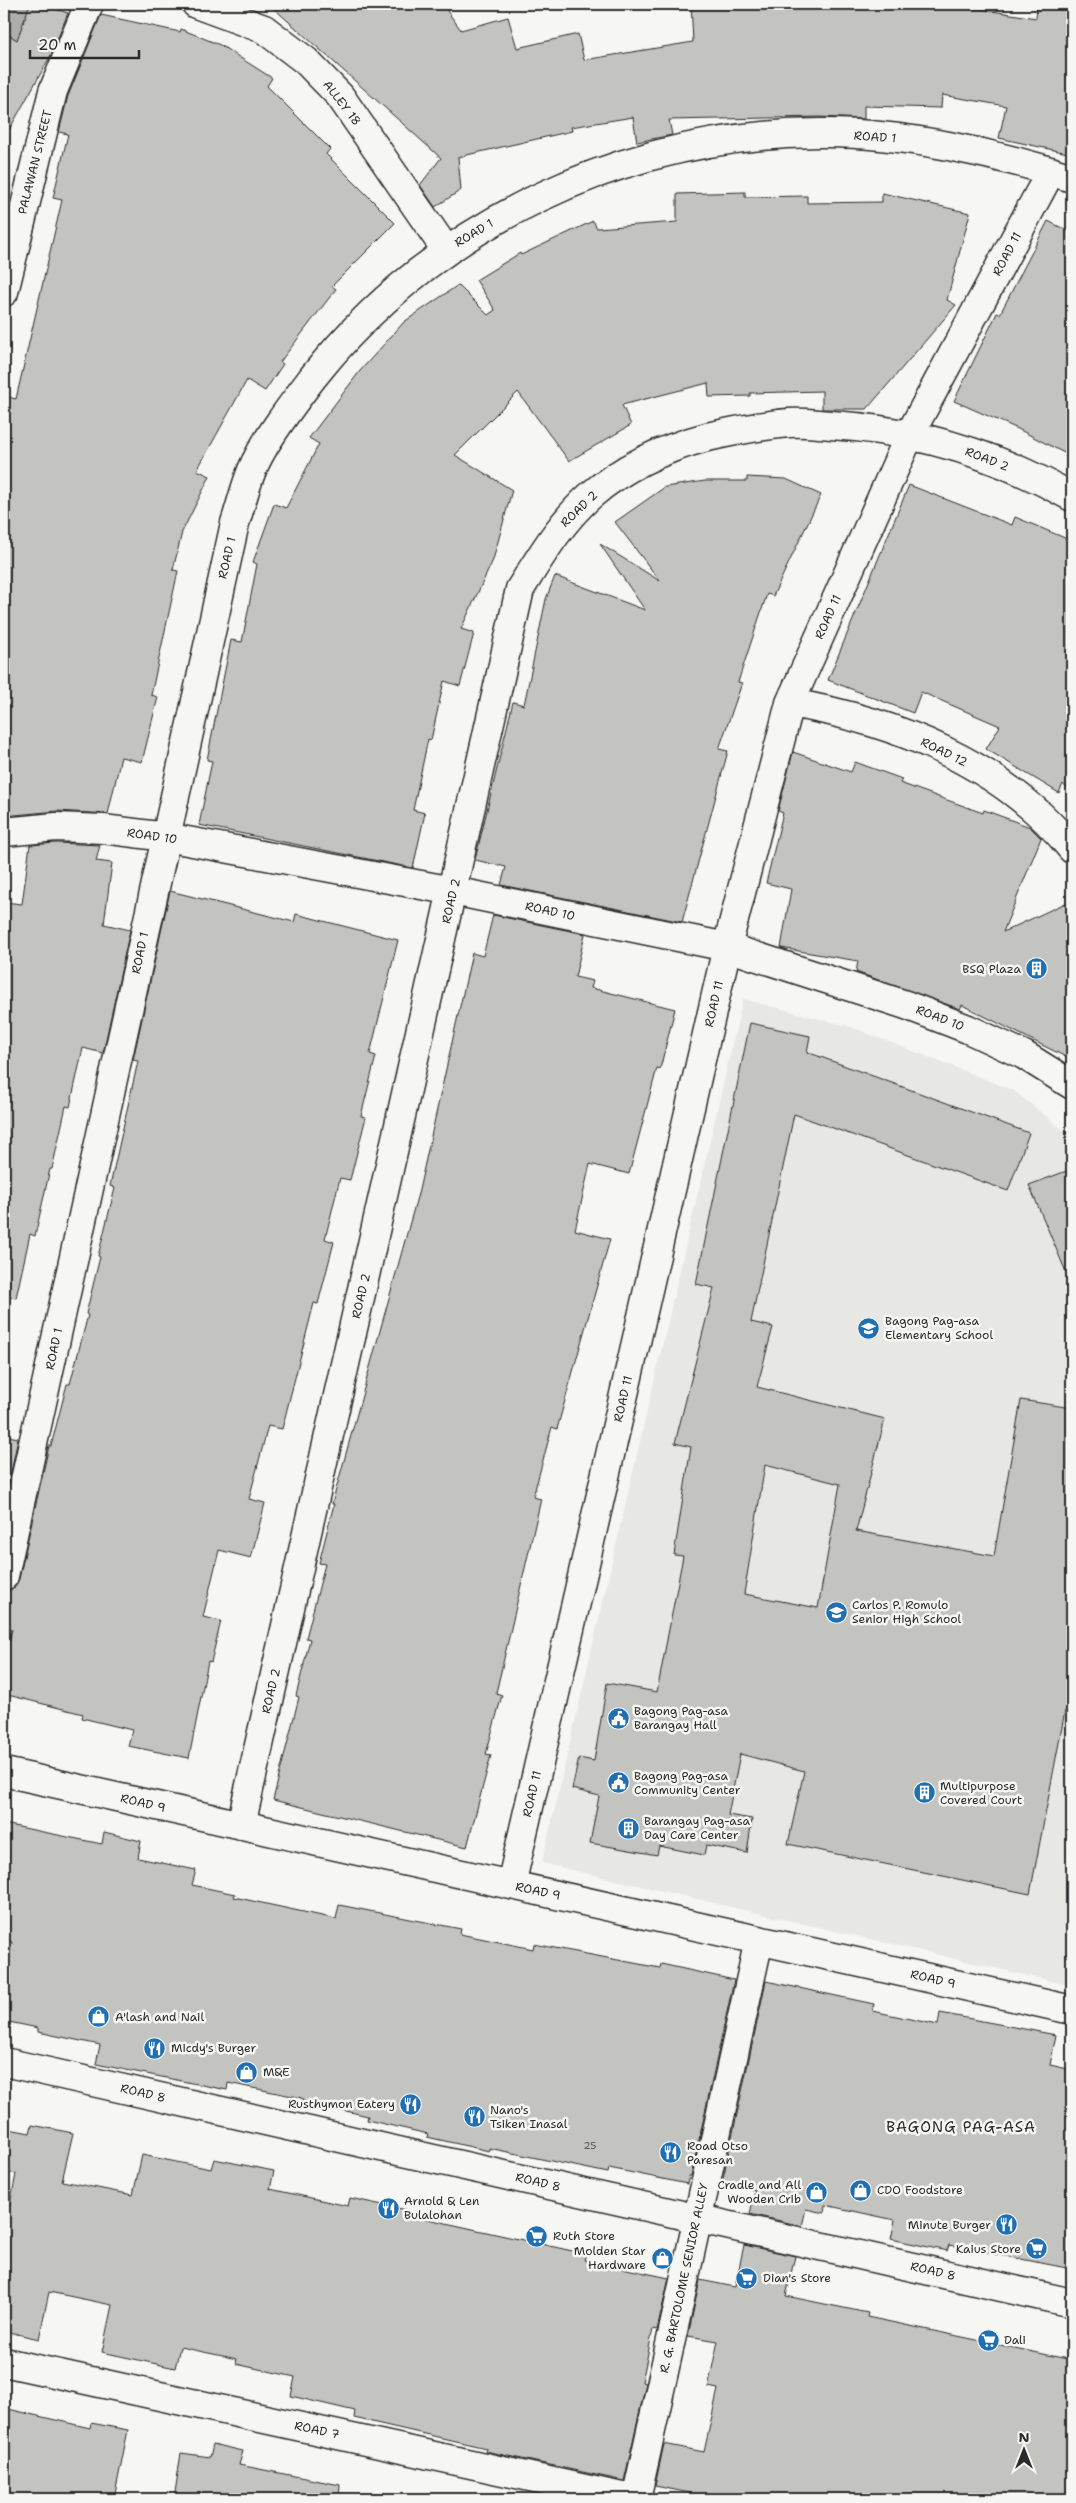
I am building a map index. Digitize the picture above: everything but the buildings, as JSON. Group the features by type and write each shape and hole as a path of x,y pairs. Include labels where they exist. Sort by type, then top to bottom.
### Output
{"street":[{"name":"PALAWAN STREET","path":"4,292 53,91 89,4"},
{"name":"ALLEY 18","path":"196,4 264,29 306,61 340,96 446,250"},
{"name":"ROAD 1","path":"4,1576 228,552 252,468 291,405 336,348 388,296 446,250 514,209 586,176 662,152 741,138 821,133 900,139 979,153 1062,175"},
{"name":"ROAD 11","path":"511,1885 727,947 790,703 910,434 1062,175"},
{"name":"ROAD 2","path":"241,1825 520,589 556,531 590,496 630,467 671,448 732,431 791,423 851,426 910,434 954,446 1013,468 1072,497"},
{"name":"ROAD 12","path":"790,703 834,710 937,746 982,771 1027,801 1053,826 1072,849"},
{"name":"ROAD 10","path":"4,832 56,827 166,837 453,891 727,947 897,1002 968,1029 1024,1055 1072,1085"},
{"name":"ROAD 9","path":"4,1772 1072,2010"},
{"name":"R. G. BARTOLOME SENIOR ALLEY","path":"636,2499 759,1940"},
{"name":"ROAD 8","path":"4,2062 1072,2303"},
{"name":"ROAD 7","path":"4,2362 631,2499"}],"shaded area":[{"path":"743,999 851,1027 1013,1090 1072,1137 1072,1986 542,1863"}],"waterway":[{"path":"4,35 26,4"}],"place":[{"name":"BSQ Plaza","path":"1037,969"},
{"name":"Bagong Pag-asa Elementary School","path":"869,1328"},
{"name":"Carlos P. Romulo Senior High School","path":"836,1612"},
{"name":"Bagong Pag-asa Barangay Hall","path":"618,1718"},
{"name":"Bagong Pag-asa Community Center","path":"618,1783"},
{"name":"Multipurpose Covered Court","path":"924,1793"},
{"name":"Barangay Pag-asa Day Care Center","path":"628,1828"},
{"name":"A'lash and Nail","path":"99,2017"},
{"name":"Micdy's Burger","path":"155,2048"},
{"name":"M&E","path":"247,2072"},
{"name":"Rusthymon Eatery","path":"411,2104"},
{"name":"Nano's Tsiken Inasal","path":"474,2117"},
{"name":"Road Otso Paresan","path":"671,2153"},
{"name":"CDO Foodstore","path":"861,2190"},
{"name":"Cradle and All Wooden Crib","path":"817,2192"},
{"name":"Arnold & Len Bulalohan","path":"388,2208"},
{"name":"Minute Burger","path":"1007,2225"},
{"name":"Ruth Store","path":"537,2236"},
{"name":"Kaius Store","path":"1037,2249"},
{"name":"Molden Star Hardware","path":"662,2258"},
{"name":"Dian's Store","path":"747,2278"},
{"name":"Dali","path":"988,2340"}],"district":[{"name":"BAGONG PAG-ASA","path":"961,2127"}]}
